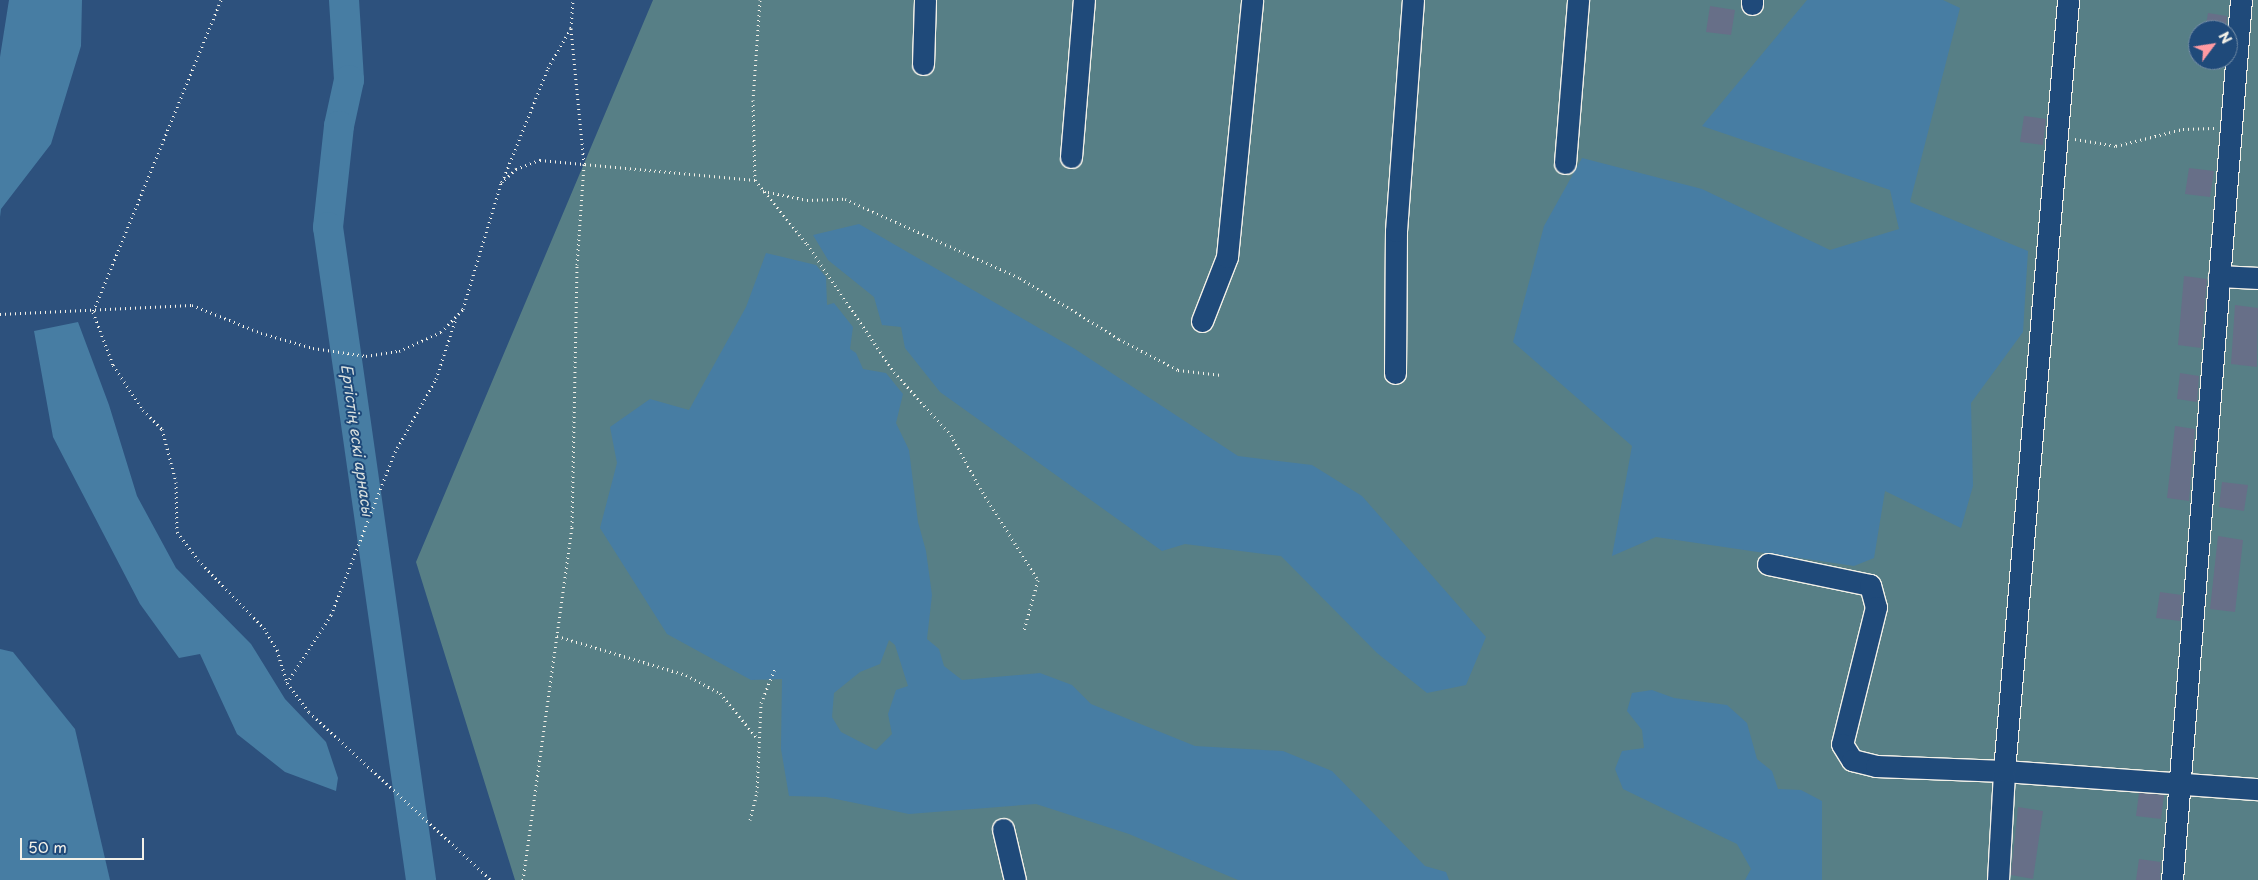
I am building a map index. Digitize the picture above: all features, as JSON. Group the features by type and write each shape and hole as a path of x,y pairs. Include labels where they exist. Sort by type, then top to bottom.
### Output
{"street":[{"path":"923,64 924,0"},
{"path":"1071,156 1084,0"},
{"path":"1202,321 1227,257 1252,0"},
{"path":"1395,373 1396,231 1413,0"},
{"path":"1565,163 1578,0"},
{"path":"1998,880 2004,771 2068,0"},
{"path":"2172,880 2241,0"},
{"path":"2219,276 2258,278"},
{"path":"1768,564 1870,585 1876,607 1842,744 1852,760 1876,766 2004,771 2258,789"},
{"path":"1003,829 1015,880"}],"path":[{"path":"220,0 93,312 113,365 143,410 162,429 176,482 177,532 198,560 264,628 277,650 287,683 309,712 491,880"},
{"path":"524,880 572,527 577,265 584,164 571,28 573,0"},
{"path":"760,0 753,100 755,180 807,244 894,372 951,435 985,496 1038,580 1024,630"},
{"path":"0,314 93,312 192,305 261,333 313,348 366,356 399,351 442,332 463,309 501,183 548,68 571,28"},
{"path":"2057,136 2116,146 2183,129 2231,128"},
{"path":"501,183 516,169 540,160 755,180"},
{"path":"763,191 807,200 844,199 1020,278 1119,338 1178,370 1222,375"},
{"path":"287,683 331,616 395,452 436,379 457,315"},
{"path":"557,636 686,675 720,693 757,738"},
{"path":"750,820 757,792 757,738 760,703 775,668"}],"green space":[{"path":"653,0 2258,0 2258,880 515,880 416,562"}],"water":[{"path":"9,0 82,0 81,46 51,144 1,209 0,217 0,57"},
{"path":"1807,0 1943,0 1960,8 1910,202 2028,251 2023,332 1971,403 1973,486 1961,528 1885,491 1874,558 1854,566 1656,537 1612,556 1632,446 1513,342 1544,226 1582,158 1702,189 1830,250 1899,229 1890,190 1702,126"},
{"path":"859,224 1075,349 1238,456 1312,465 1362,496 1486,637 1466,685 1427,693 1377,653 1281,556 1185,544 1162,551 940,392 905,348 901,327 882,325 874,297 828,260 813,235"},
{"path":"766,253 816,265 826,277 827,305 834,303 853,327 850,349 856,353 863,369 886,373 903,394 896,423 909,450 918,522 926,551 932,595 927,639 939,649 944,666 962,680 1040,673 1072,685 1091,704 1195,746 1283,751 1332,771 1425,866 1446,872 1449,880 1238,880 1129,834 1036,804 909,814 826,797 789,796 781,749 782,679 751,680 667,634 600,528 617,463 610,427 650,399 689,410 746,307","holes":["889,640 895,645 908,686 896,690 888,714 892,734 876,750 841,732 832,717 834,693 860,672 880,664"]},
{"path":"78,322 109,405 137,496 176,568 251,644 285,699 326,742 338,778 336,791 285,772 237,734 200,654 179,658 140,604 53,437 34,331"},
{"path":"0,649 13,652 75,729 110,880 0,880"},
{"path":"1652,690 1674,698 1727,705 1747,723 1757,759 1772,771 1778,789 1801,790 1822,801 1822,880 1745,880 1751,869 1737,844 1623,789 1615,769 1622,751 1644,748 1642,730 1627,711 1632,693"}],"building":[{"path":"1710,6 1735,10 1731,35 1706,32"},
{"path":"2208,13 2227,16 2227,20 2207,20"},
{"path":"2024,116 2046,119 2043,145 2020,142"},
{"path":"2189,168 2214,171 2210,197 2185,194"},
{"path":"2184,276 2207,279 2201,348 2178,345"},
{"path":"2235,305 2258,308 2257,367 2231,364"},
{"path":"2180,373 2199,376 2197,402 2177,399"},
{"path":"2175,426 2195,429 2189,501 2167,498"},
{"path":"2222,482 2248,485 2244,511 2219,507"},
{"path":"2218,536 2243,540 2235,612 2210,609"},
{"path":"2160,592 2182,595 2180,621 2156,618"},
{"path":"2139,793 2164,795 2161,819 2136,816"},
{"path":"2018,807 2043,811 2033,879 2011,875"},
{"path":"2139,859 2161,862 2160,880 2136,880"}],"waterway":[{"name":"Ертістің ескі арнасы","path":"344,0 349,80 339,126 328,227 421,880"}]}
